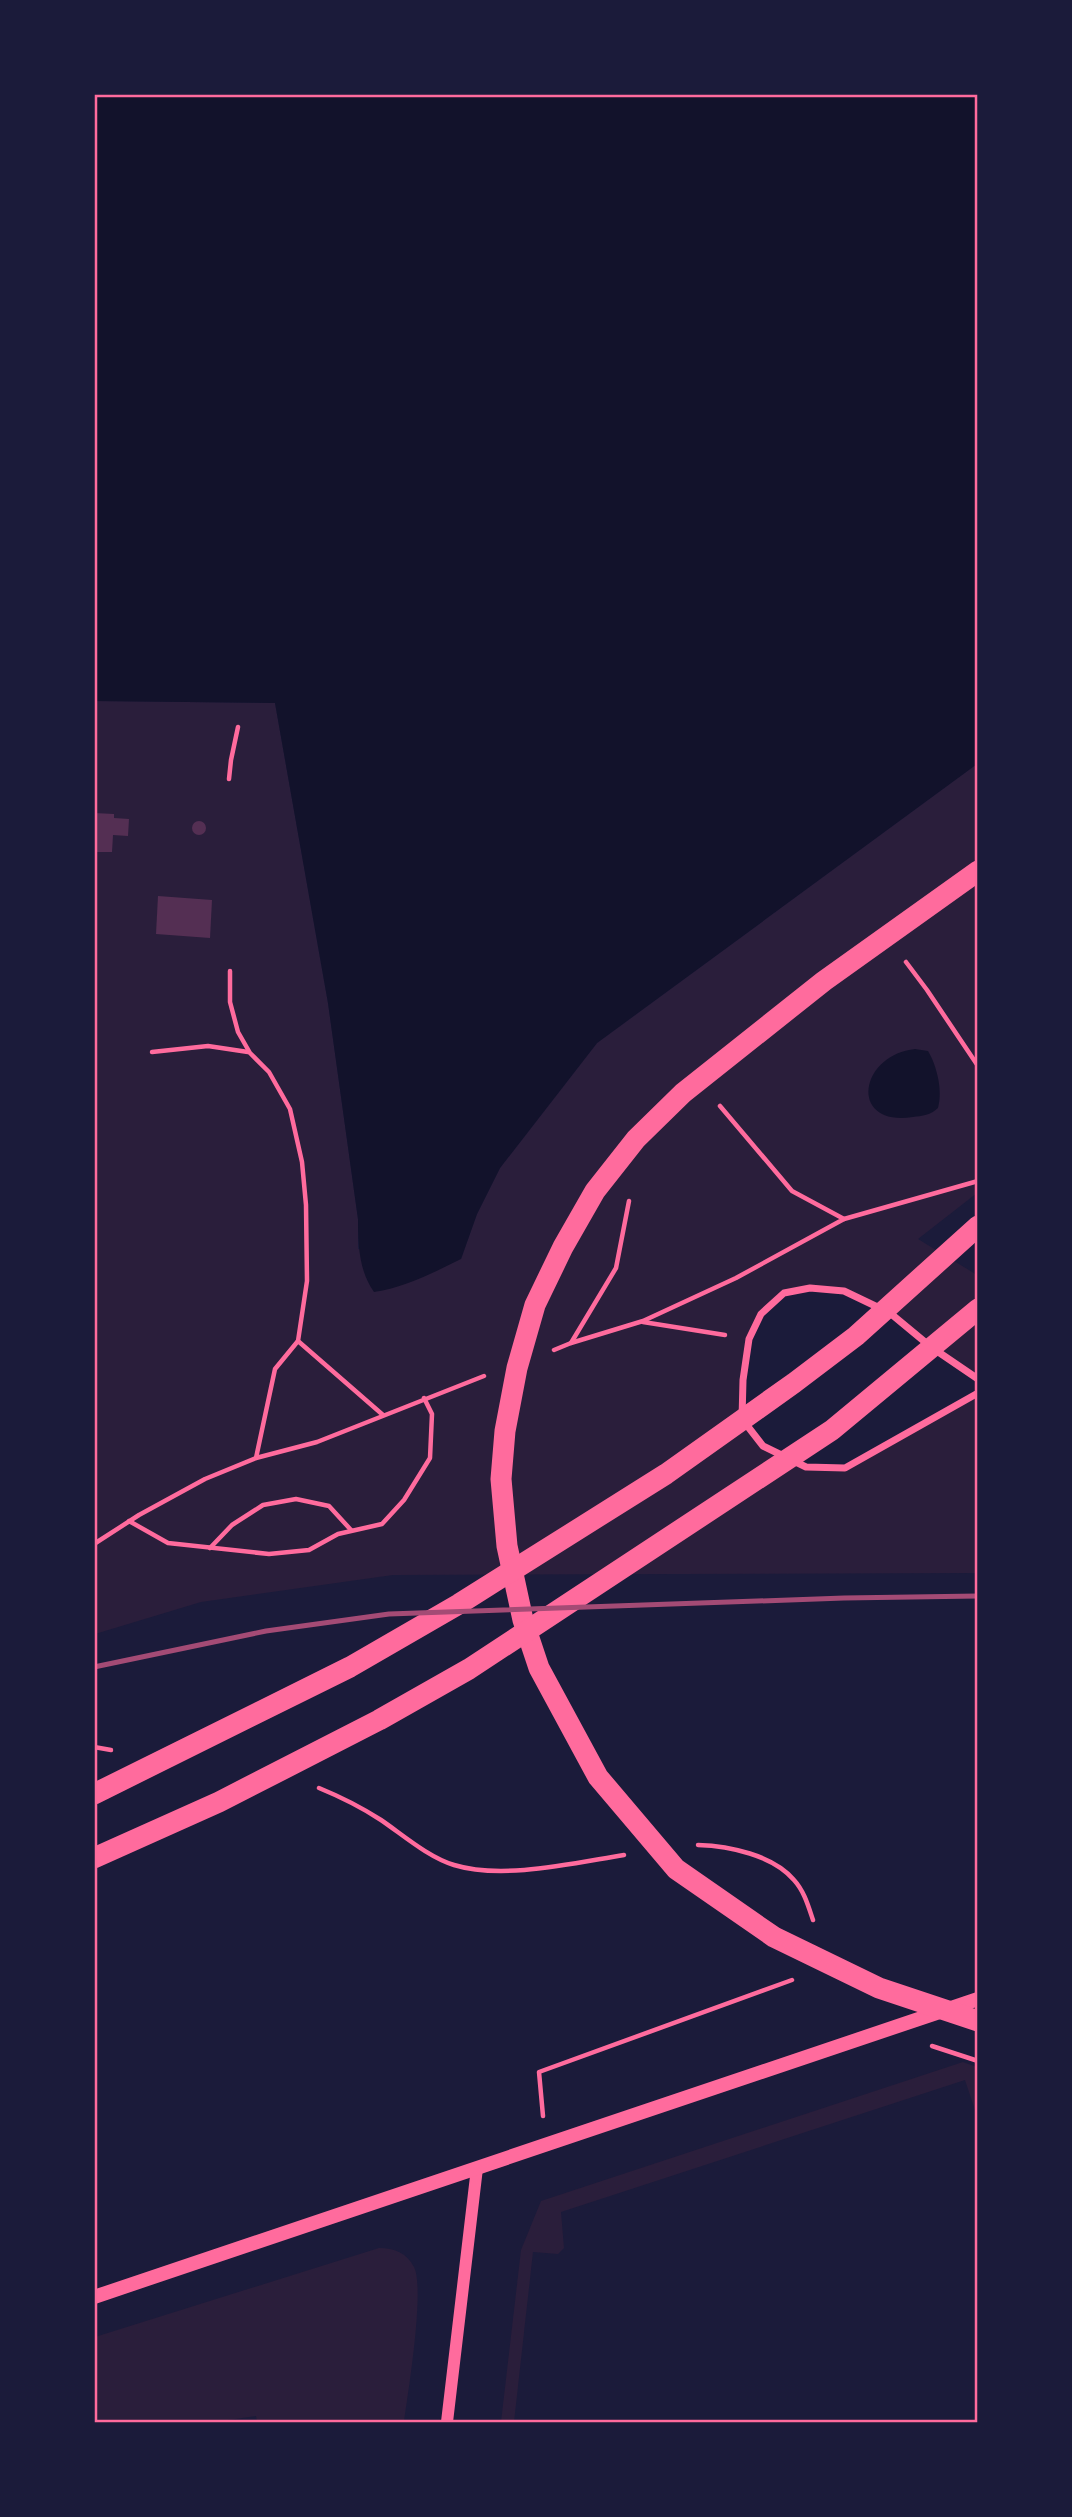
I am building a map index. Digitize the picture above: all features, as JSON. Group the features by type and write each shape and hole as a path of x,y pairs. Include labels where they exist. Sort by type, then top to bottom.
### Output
{"highway":[{"path":"978,871 824,981 683,1093 636,1139 595,1191 563,1247 535,1305 517,1368 505,1432 501,1479 509,1558 523,1620 539,1668 598,1777 677,1869 774,1937 879,1988 978,2021"},
{"path":"94,1794 350,1667 459,1604 666,1474 856,1336 978,1226"},
{"path":"94,1858 219,1802 379,1720 469,1669 832,1430 978,1309"}],"main road":[{"path":"94,2297 978,1999"}],"street":[{"path":"978,1379 930,1347 890,1313 844,1291 810,1288 784,1293 761,1314 749,1339 743,1380 742,1419 763,1446 806,1467 845,1468 978,1393"},
{"path":"447,2423 477,2168"}],"path":[{"path":"229,779 238,727"},
{"path":"901,956 978,1066"},
{"path":"230,971 233,1018 249,1052 269,1072 290,1109 302,1162 306,1205 307,1282 298,1341 275,1369 256,1458"},
{"path":"152,1052 208,1046 249,1052"},
{"path":"720,1106 792,1191 844,1219"},
{"path":"570,1343 642,1321 736,1278 844,1219 978,1181"},
{"path":"642,1321 749,1339"},
{"path":"298,1341 383,1415"},
{"path":"129,1521 168,1543 269,1554 309,1550 338,1534 382,1524 404,1500 430,1458 432,1414 424,1398"},
{"path":"210,1548 232,1525 263,1505 296,1499 329,1506 352,1531"},
{"path":"94,1747 120,1751"},
{"path":"308,1784 356,1804 452,1865 479,1870 554,1868 632,1853"},
{"path":"694,1845 718,1846 772,1864 794,1879 807,1899 814,1924"},
{"path":"546,2144 540,2072 798,1978"}],"shaded area":[{"path":"95,94 977,95 977,764 597,1043 500,1168 477,1214 461,1259 419,1279 386,1290 374,1292 360,1257 358,1219 328,1003 275,703 95,701"},
{"path":"95,701 275,703 328,1003 358,1219 358,1249 461,1259 477,1214 500,1168 597,1043 977,764 977,1193 918,1239 977,1275 977,1358 973,1376 890,1313 844,1291 810,1288 784,1293 761,1314 749,1339 742,1419 763,1446 805,1467 845,1468 977,1393 977,1573 393,1575 201,1602 95,1634"},
{"path":"915,1049 928,1051 934,1064 939,1086 938,1108 929,1114 913,1117 892,1117 878,1111 870,1101 869,1089 873,1076 882,1064 896,1054"},
{"path":"963,2062 977,2067 977,2116 965,2080 561,2212 564,2248 558,2254 533,2252 514,2422 501,2422 521,2250 541,2201"},
{"path":"379,2248 395,2250 404,2255 414,2267 417,2279 415,2342 404,2422 257,2422 256,2416 215,2422 95,2422 95,2337"}],"building":[{"path":"94,813 114,814 114,818 129,819 128,836 113,835 112,852 94,852"},
{"path":"196,821 202,821 206,828 202,835 196,835 192,831 192,825"},
{"path":"158,896 212,900 210,938 156,934"}],"railway":[{"path":"94,1667 266,1631 389,1614 978,1596"}]}
